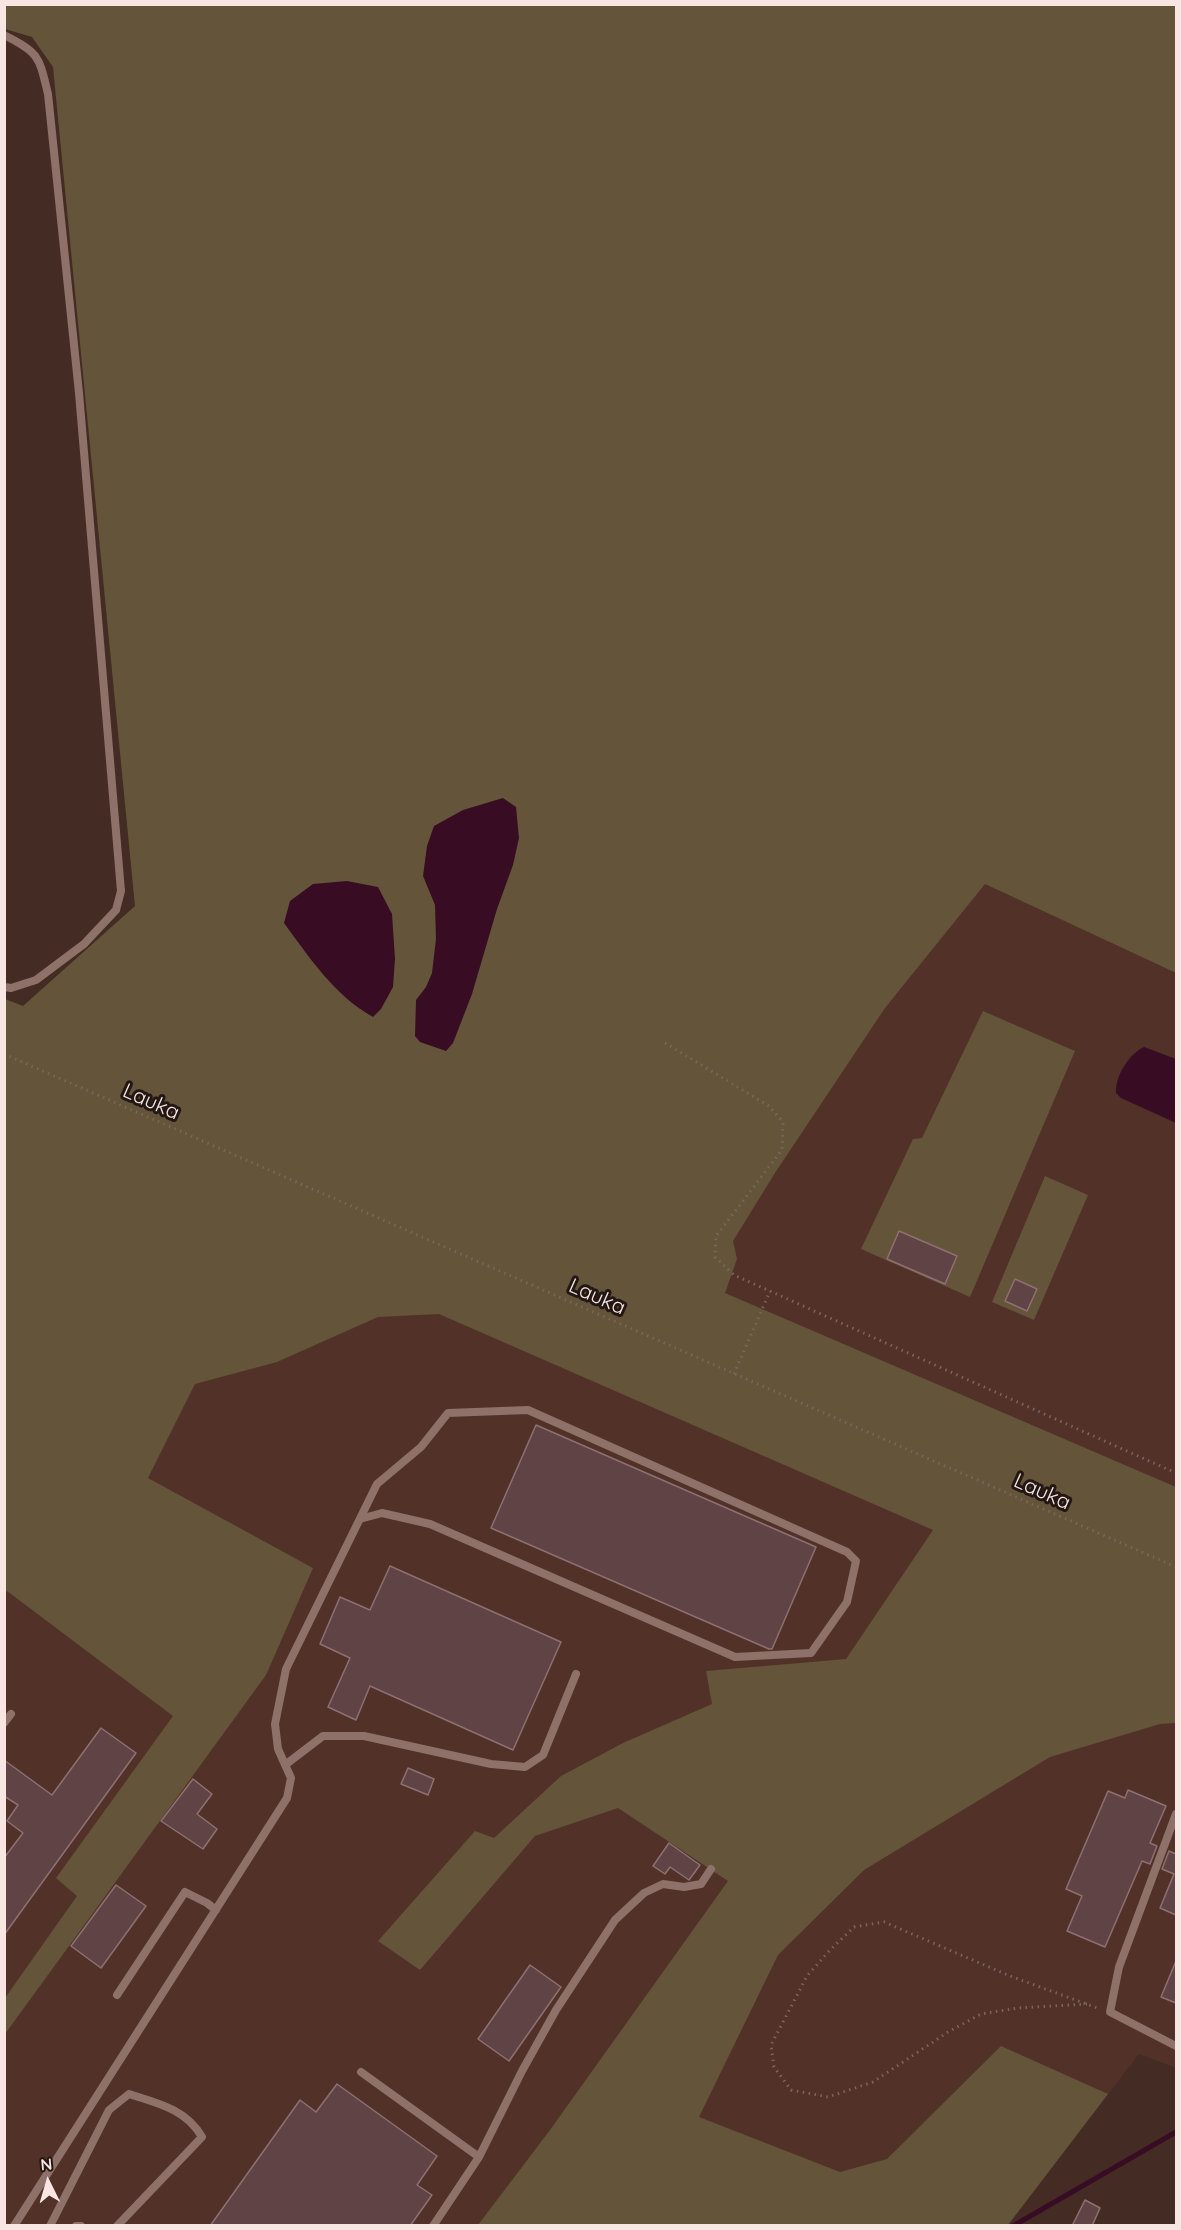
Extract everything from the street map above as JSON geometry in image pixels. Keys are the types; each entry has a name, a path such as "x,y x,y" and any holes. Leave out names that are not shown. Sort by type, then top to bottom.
{"lane":[{"path":"4,35 27,47 40,63 48,94 79,393 121,891 116,910 84,944 36,980 11,988 4,987"},
{"path":"14,2226 287,1798 291,1778 278,1749 275,1724 286,1669 360,1519 378,1484 421,1447 448,1413 528,1410 847,1552 856,1561 847,1602 811,1653 735,1657 430,1524 382,1513 360,1519"},
{"path":"285,1764 323,1736 364,1736 491,1764 525,1767 543,1755 576,1674"},
{"path":"4,1723 11,1714"},
{"path":"1176,1814 1119,1967 1110,2012 1176,2046"},
{"path":"433,2226 479,2157 522,2071 556,2010 615,1920 644,1893 663,1884 684,1887 701,1884 711,1869"},
{"path":"117,1995 184,1892 216,1910"},
{"path":"361,2072 479,2157"},
{"path":"50,2226 110,2110 129,2094 176,2110 195,2124 202,2136 117,2226"},
{"path":"76,2226 81,2226"}],"path":[{"path":"665,1043 769,1106 783,1122 782,1150 716,1236 715,1257 734,1275 1176,1473"},
{"name":"Lauka","path":"4,1054 1176,1567"},
{"path":"734,1374 770,1291"},
{"path":"1088,2004 1018,2008 981,2014 948,2032 873,2082 828,2097 791,2090 774,2067 771,2045 807,1976 854,1927 884,1922 1000,1972 1088,2004 1110,2012"}],"shaded area":[{"path":"5,5 1176,5 1176,973 985,884 885,1008 775,1173 733,1241 737,1259 725,1293 1176,1487 1176,1723 1160,1724 1050,1757 864,1870 778,1955 699,2117 840,2172 887,2159 1001,2046 1108,2094 1008,2225 478,2225 550,2130 728,1881 618,1808 535,1836 420,1970 378,1941 475,1831 494,1838 561,1776 623,1743 712,1704 706,1671 846,1659 933,1530 439,1314 378,1317 277,1362 195,1384 148,1478 313,1568 266,1675 5,2034 5,1998 77,1896 56,1878 173,1716 7,1591 5,1593 5,999 23,1006 135,906 53,67 32,37 5,29"},
{"path":"503,798 516,807 519,838 513,865 497,909 472,994 453,1043 446,1051 420,1042 415,1036 416,1000 426,987 432,973 436,939 435,905 423,876 427,846 434,826 463,810"},
{"path":"544,808 985,884 1176,973 1176,2068 1139,2054 1008,2225 5,2226 5,1562 312,1568 147,1478 210,1354"},
{"path":"347,881 378,887 392,914 395,959 393,987 381,1009 373,1017 335,987 284,923 290,901 313,884"},
{"path":"983,1011 1075,1051 970,1297 861,1249 913,1139 922,1138"},
{"path":"1144,1047 1176,1059 1176,1123 1121,1098 1116,1093 1116,1086 1124,1066 1138,1050"},
{"path":"1045,1176 1088,1195 1034,1320 992,1302"}],"building":[{"path":"899,1231 957,1256 945,1284 887,1259"},
{"path":"1015,1279 1037,1289 1027,1311 1005,1301"},
{"path":"536,1425 816,1547 772,1649 491,1528"},
{"path":"390,1566 561,1642 513,1750 370,1686 356,1720 328,1707 350,1658 320,1644 340,1597 370,1610"},
{"path":"101,1728 136,1753 4,1935 4,1858 23,1833 7,1821 18,1805 4,1796 4,1760 52,1795"},
{"path":"408,1768 434,1779 428,1795 401,1784"},
{"path":"193,1779 212,1794 197,1814 217,1829 203,1849 161,1821"},
{"path":"1128,1790 1166,1806 1150,1843 1157,1846 1150,1864 1142,1861 1105,1947 1067,1931 1082,1896 1066,1889 1108,1791 1125,1798"},
{"path":"669,1843 700,1865 689,1880 670,1867 665,1874 653,1866"},
{"path":"1169,1851 1176,1854 1176,1915 1160,1908 1174,1874 1162,1869"},
{"path":"116,1885 146,1906 101,1968 71,1946"},
{"path":"1176,1961 1176,2003 1161,1997"},
{"path":"530,1965 561,1987 509,2061 478,2039"},
{"path":"337,2084 437,2156 417,2185 432,2195 410,2226 210,2226 300,2100 316,2112"},
{"path":"1085,2200 1100,2208 1092,2226 1072,2226"}],"waterway":[{"path":"1013,2226 1176,2132"}]}
